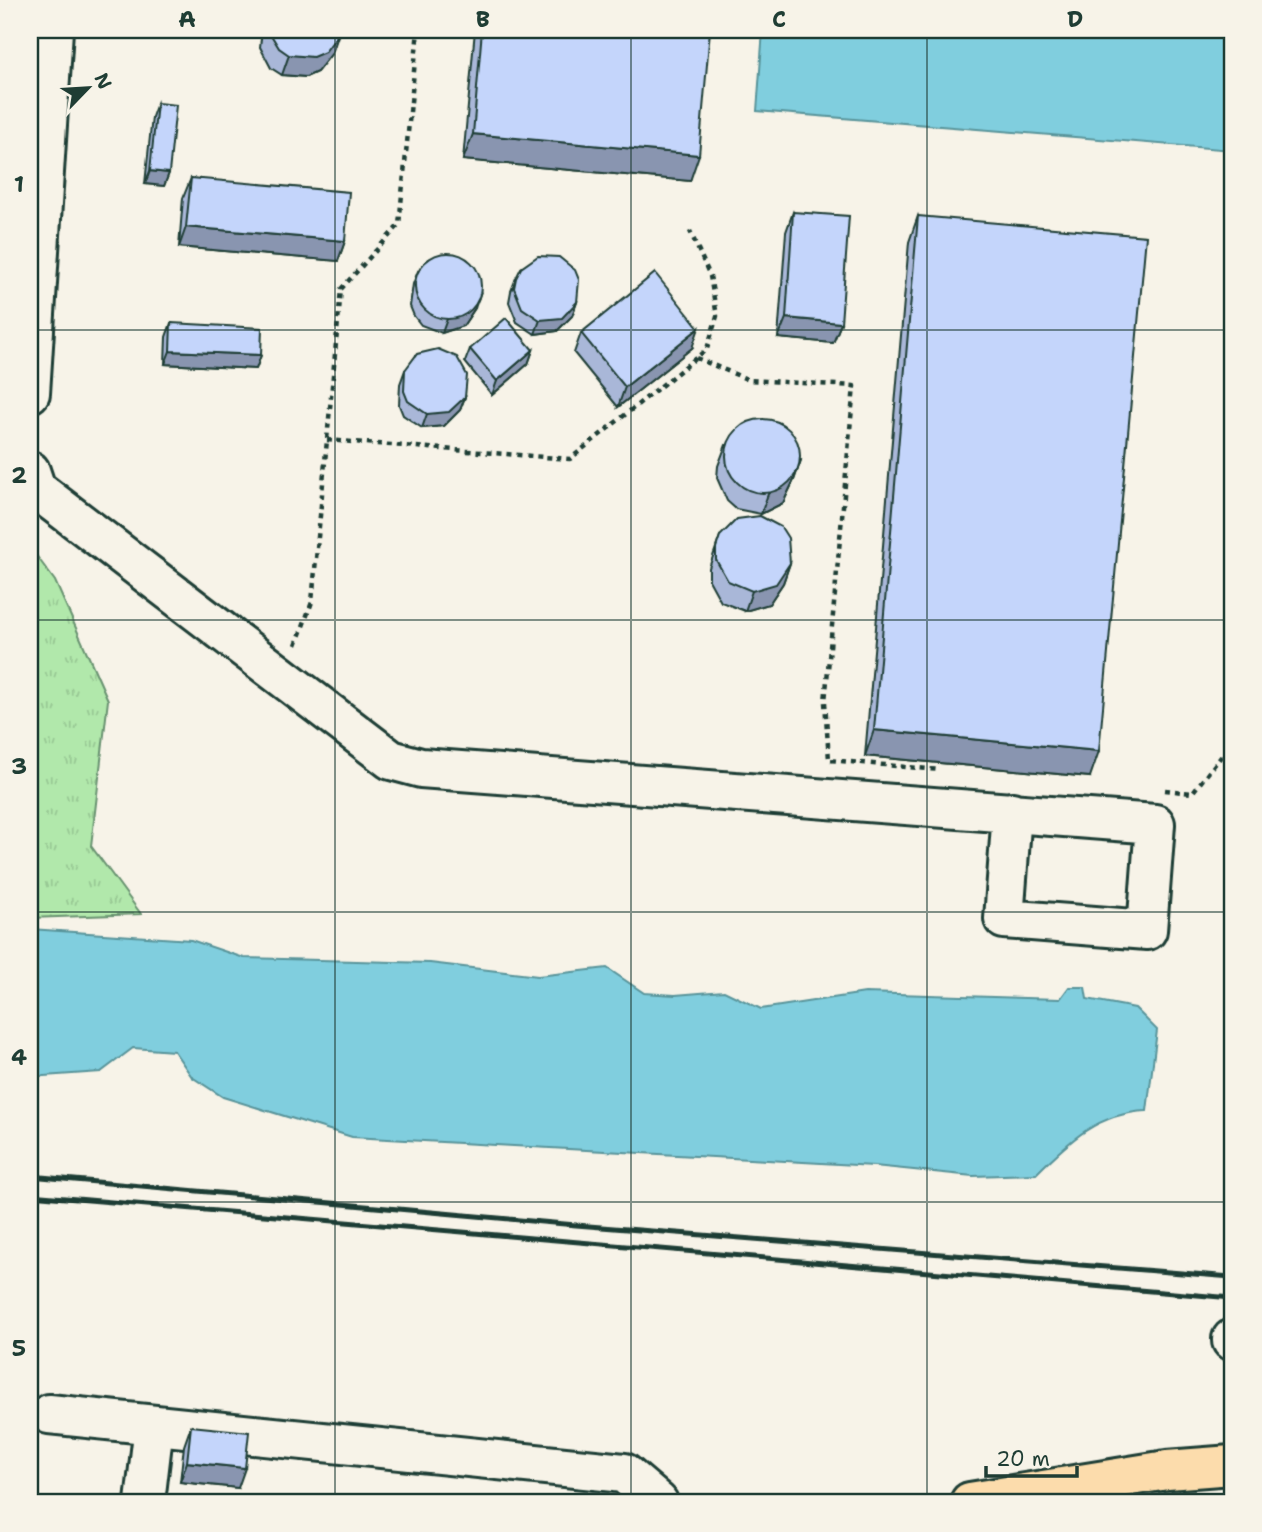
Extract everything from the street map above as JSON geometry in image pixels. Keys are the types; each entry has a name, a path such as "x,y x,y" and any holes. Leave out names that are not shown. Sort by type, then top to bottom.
{"highway":[{"path":"970,1502 1167,1470 1232,1465"}],"lane":[{"path":"30,393 53,30"},
{"path":"30,471 36,489 391,760 421,768 1012,813 1155,824 1147,930 1004,919 1012,813"},
{"path":"49,1414 624,1473 658,1502"},
{"path":"145,1502 154,1425"}],"path":[{"path":"279,674 292,654 312,602 341,289 399,225 418,30"},
{"path":"327,440 570,459 708,349 717,316 710,276 690,230"},
{"path":"696,358 749,380 854,386 825,702 829,760 950,771"},
{"path":"1152,789 1192,793 1232,743"}],"green space":[{"path":"30,547 55,581 108,700 91,846 141,914 30,918"}],"water":[{"path":"763,30 1232,30 1232,150 757,111"},
{"path":"30,929 191,940 244,958 430,963 538,976 607,968 644,993 675,995 724,991 761,1009 865,993 1060,999 1069,987 1085,987 1087,999 1135,1008 1157,1030 1147,1111 1114,1117 1099,1123 1073,1140 1036,1174 973,1176 874,1166 352,1137 223,1097 192,1077 174,1051 133,1048 101,1072 30,1077"}],"building":[{"path":"268,30 339,30 339,33 325,52 313,57 289,55 279,48"},
{"path":"482,30 710,30 699,155 473,134"},
{"path":"157,103 176,105 169,173 150,171"},
{"path":"191,178 349,192 345,241 186,227"},
{"path":"793,212 849,216 841,323 786,318"},
{"path":"918,216 1146,236 1099,751 874,730"},
{"path":"448,253 471,263 481,286 471,309 448,319 425,309 415,286 425,263"},
{"path":"538,256 559,257 575,270 579,280 577,302 562,318 540,320 522,308 514,288 521,268"},
{"path":"655,273 699,328 625,387 581,333"},
{"path":"506,318 533,350 497,381 470,349"},
{"path":"171,323 262,328 261,355 170,351"},
{"path":"438,349 457,357 467,375 465,397 449,412 427,414 408,401 404,391 405,370 417,354"},
{"path":"756,419 770,419 784,425 794,435 800,456 798,470 784,487 770,493 756,493 742,487 732,477 726,463 726,449 732,435 742,425"},
{"path":"760,516 781,527 788,538 790,563 776,584 752,591 728,581 716,560 716,548 720,536 737,519"},
{"path":"191,1426 249,1432 245,1468 187,1462"}],"railway":[{"path":"30,1176 576,1225 1232,1277"},
{"path":"30,1195 1232,1298"}]}
